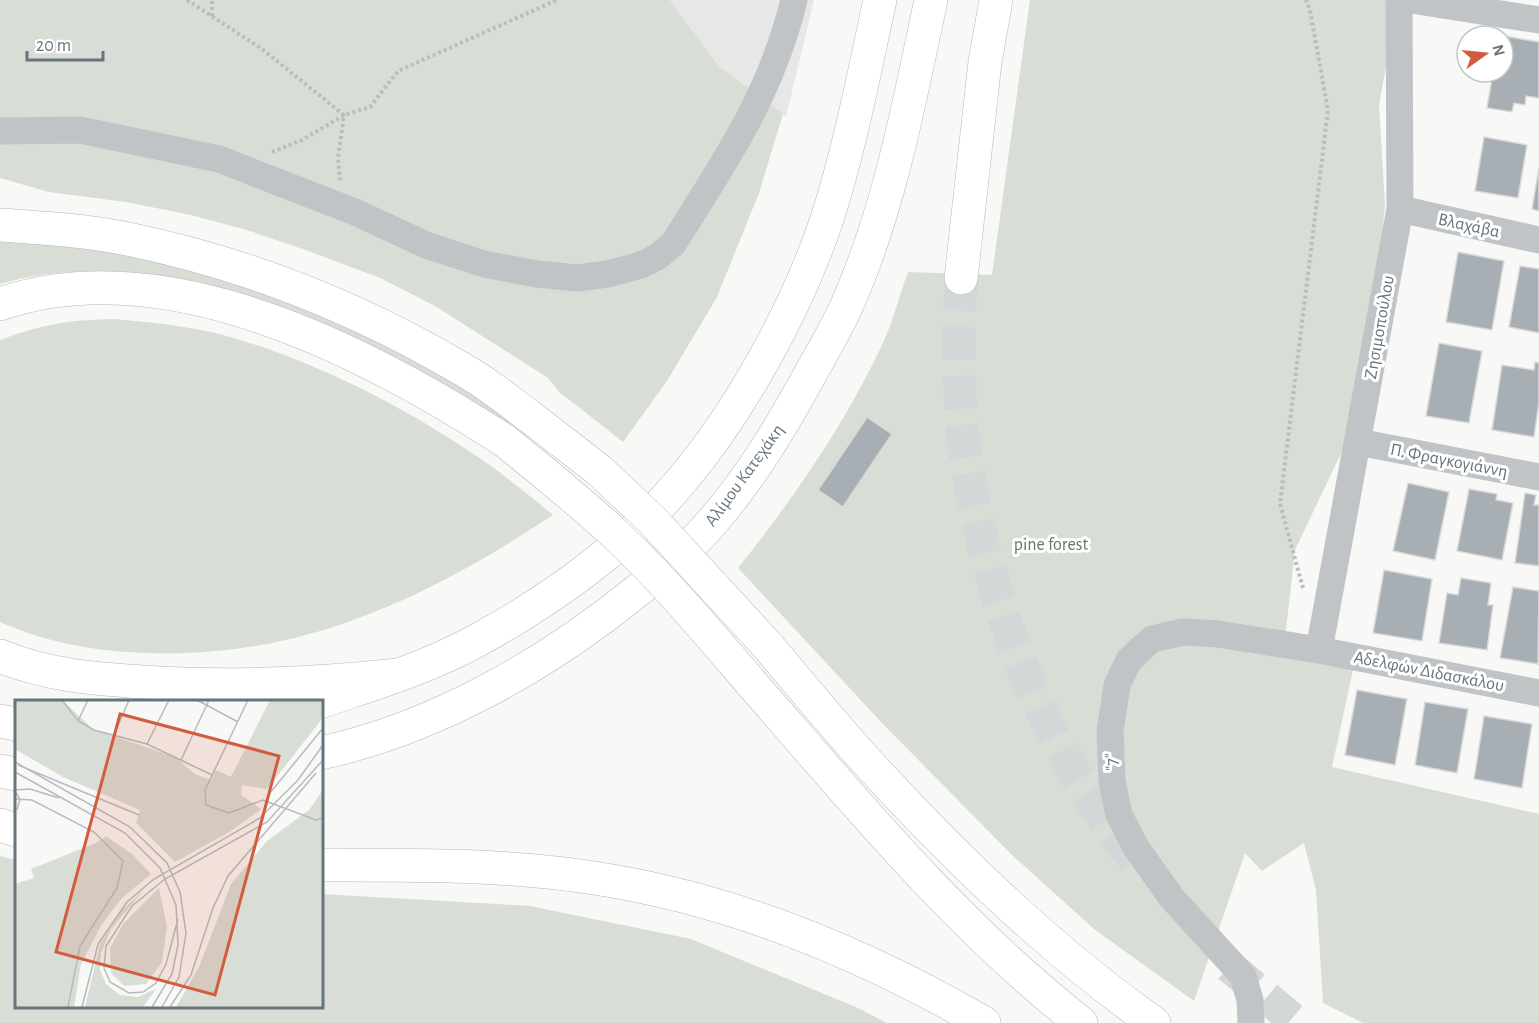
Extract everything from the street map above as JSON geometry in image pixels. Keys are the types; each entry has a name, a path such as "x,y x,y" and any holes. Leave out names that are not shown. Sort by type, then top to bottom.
{"main road":[{"path":"322,701 399,675 475,642 536,606 584,572 633,531 677,487 717,435 777,335 801,285 826,220 849,144 880,0"},
{"name":"Αλίμου Κατεχάκη","path":"322,753 388,734 444,711 508,679 560,648 613,610 670,565 713,521 755,466 790,411 847,306 872,240 897,156 931,0"},
{"path":"961,278 985,62 996,0"},
{"path":"0,225 46,228 121,238 200,257 303,291 365,317 464,370 530,416 600,471 652,521 767,645 870,765 954,854 1046,939 1154,1023"},
{"path":"0,304 27,294 71,288 116,288 161,293 228,306 289,327 358,357 454,408 505,441 563,487 618,537 680,600 849,796 943,897 988,943 1049,998 1081,1023"},
{"path":"0,656 16,663 61,674 168,684 286,685 399,675"},
{"path":"0,721 15,724"},
{"path":"0,771 15,774"},
{"path":"0,825 15,830"},
{"path":"322,865 520,870 594,878 666,891 736,910 806,935 866,960 984,1023"}],"street":[{"path":"0,131 80,130 219,159 339,206 426,245 484,264 577,278 608,274 641,265 673,244 736,143 761,97 786,32 794,0"},
{"name":"Ζησιμοπούλου","path":"1319,650 1400,209 1399,0"},
{"path":"1412,0 1539,20"},
{"name":"Βλαχάβα","path":"1400,209 1539,240"},
{"name":"Π. Φραγκογιάννη","path":"1358,442 1539,477"},
{"name":"\"7\"","path":"1251,1023 1250,1000 1243,976 1171,897 1137,849 1119,815 1112,781 1110,731 1117,685 1129,660 1152,639 1183,632 1218,634 1319,650"},
{"name":"Αδελφών Διδασκάλου","path":"1319,650 1539,693"}],"path":[{"path":"187,0 262,50 344,115"},
{"path":"212,0 212,16"},
{"path":"260,175 267,154 302,140 344,115 370,107 398,71 557,0"},
{"path":"1305,597 1280,504 1328,110 1310,10 1306,0"},
{"path":"339,206 341,187 338,158 344,115"}],"shaded area":[{"path":"670,0 814,0 786,117 720,67"}],"green space":[{"path":"0,0 670,0 720,67 783,114 759,193 717,297 667,381 623,442 558,391 548,378 435,306 380,278 247,230 191,215 126,202 49,192 0,178"},
{"name":"pine forest","path":"1030,0 1398,0 1379,105 1385,205 1366,401 1295,550 1283,656 1353,670 1332,767 1539,814 1539,1023 1363,1023 1323,1003 1316,890 1304,843 1262,871 1245,853 1194,1001 1094,929 1012,855 881,722 738,568 798,488 851,404 886,336 908,272 992,275"},
{"path":"0,242 45,244 119,253 180,264 359,326 524,422 517,429 441,384 315,322 261,300 225,289 148,275 109,272 71,272 34,276 0,284"},
{"path":"114,319 169,325 223,335 291,357 324,371 389,403 451,439 500,472 553,515 506,545 410,597 310,634 257,646 203,652 146,653 108,650 53,641 0,622 0,340 56,324"},
{"path":"0,856 15,860 15,1008 322,1008 322,894 530,906 691,939 858,1008 887,1023 0,1023"}],"building":[{"path":"1515,38 1539,42 1539,98 1526,96 1525,105 1514,103 1512,112 1487,108 1491,84 1515,84"},
{"path":"1484,137 1527,145 1518,198 1475,191"},
{"path":"1539,167 1539,211 1532,209"},
{"path":"1458,252 1504,261 1492,330 1446,322"},
{"path":"1520,266 1539,269 1539,333 1509,327"},
{"path":"1439,343 1482,351 1469,423 1426,416"},
{"path":"1535,362 1539,363 1539,402 1534,437 1492,430 1502,365 1534,370"},
{"path":"867,417 892,434 843,507 818,490"},
{"path":"1408,483 1449,492 1435,560 1393,551"},
{"path":"1469,489 1497,494 1496,500 1513,503 1502,560 1457,551"},
{"path":"1525,493 1536,495 1534,505 1539,505 1539,566 1515,563"},
{"path":"1384,570 1432,579 1422,641 1373,633"},
{"path":"1461,578 1491,583 1488,605 1493,605 1487,650 1439,643 1447,593 1458,595"},
{"path":"1513,587 1539,591 1538,664 1500,658"},
{"path":"1357,690 1407,699 1395,765 1345,755"},
{"path":"1425,702 1468,709 1457,773 1415,765"},
{"path":"1484,716 1532,724 1522,788 1474,779"}],"tunnel":[{"path":"961,278 959,343 962,430 987,561 1023,669 1046,720 1103,818 1137,863"},
{"path":"1229,966 1297,1023"}]}
